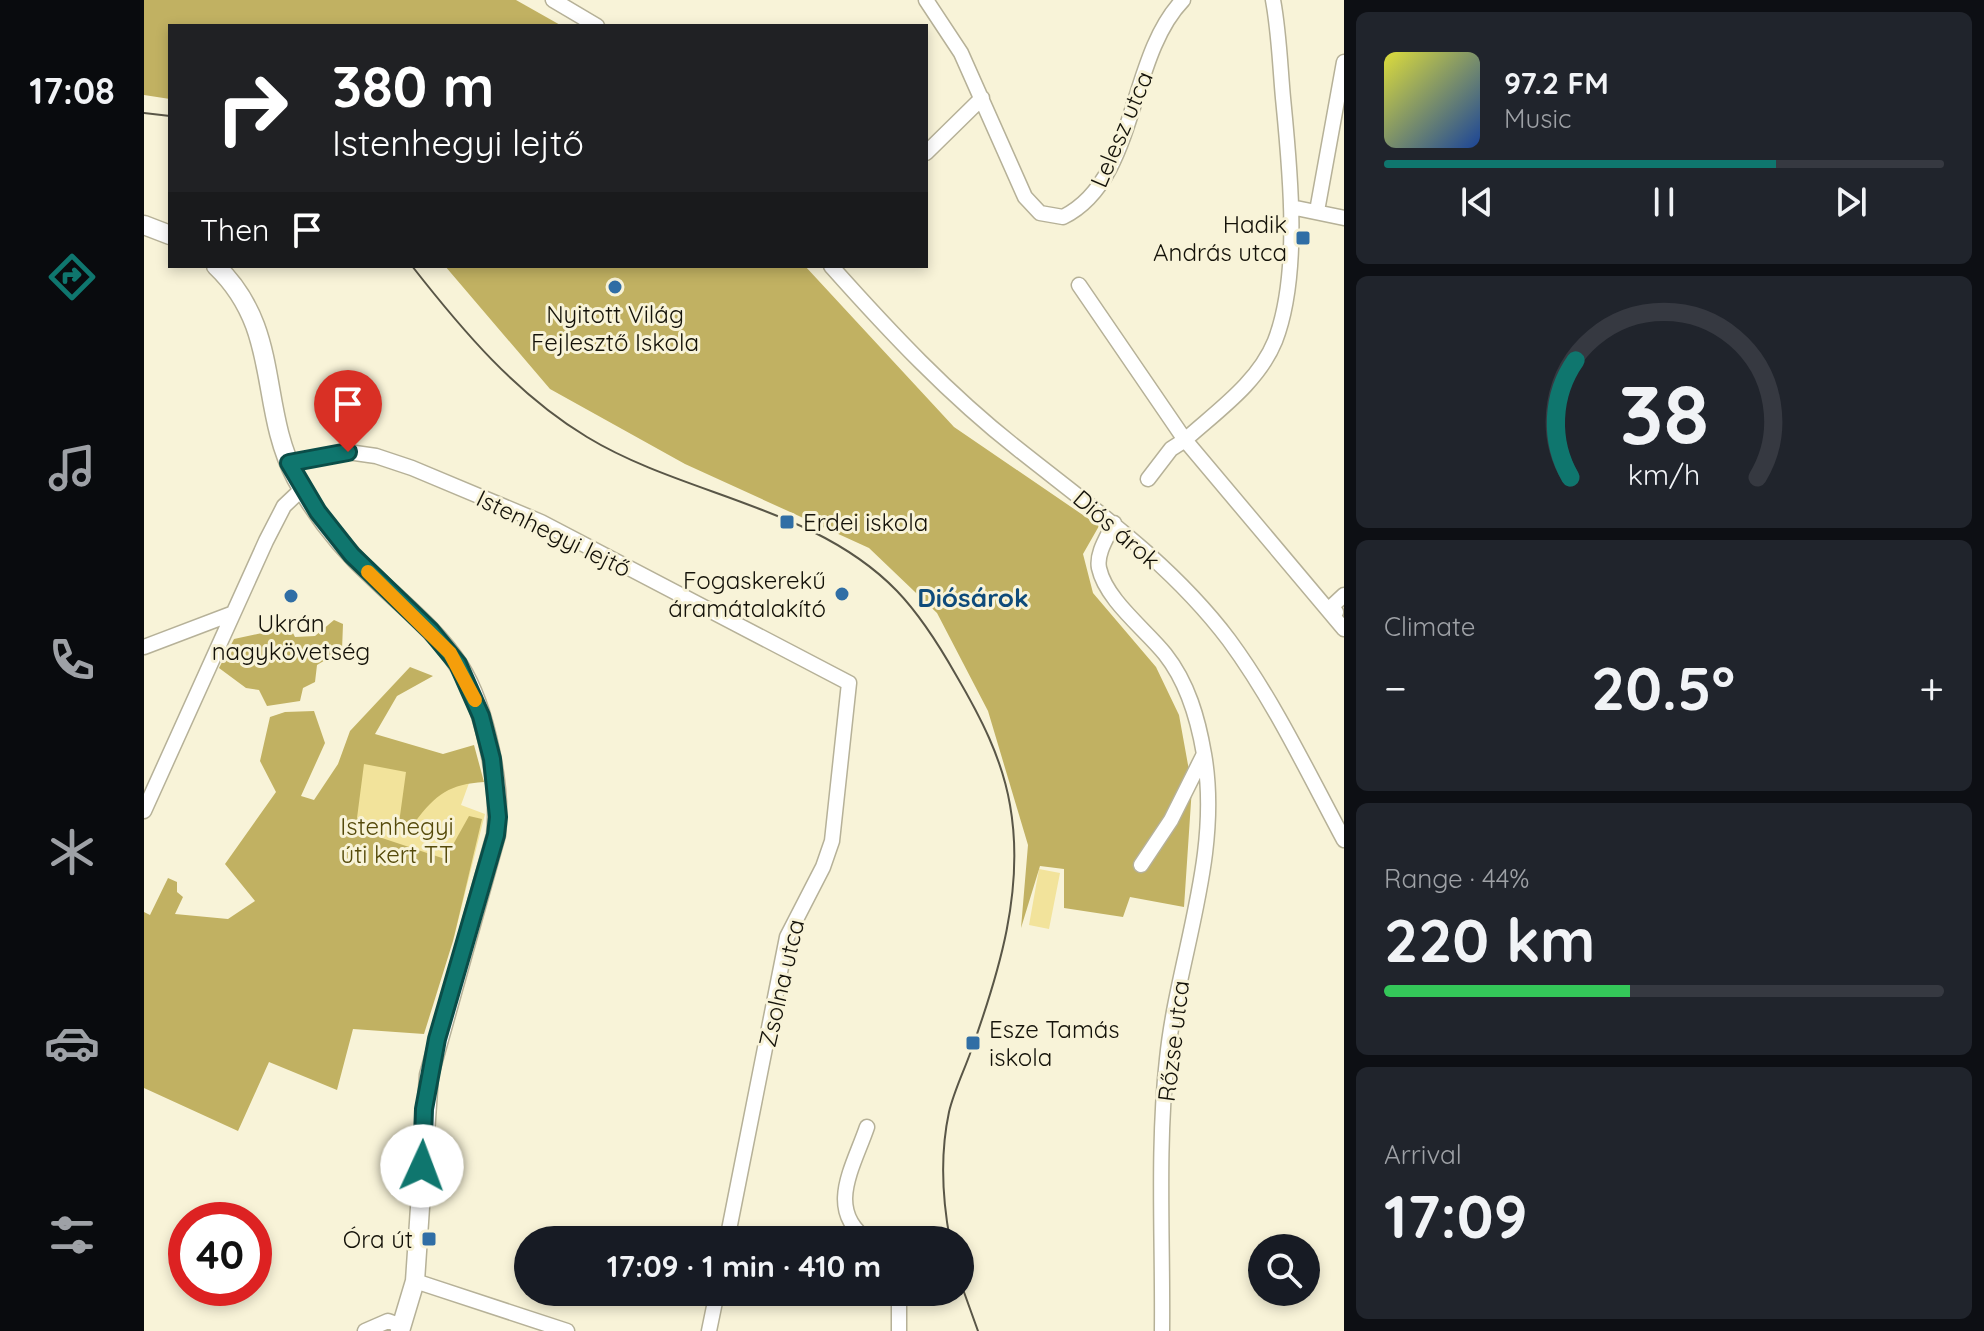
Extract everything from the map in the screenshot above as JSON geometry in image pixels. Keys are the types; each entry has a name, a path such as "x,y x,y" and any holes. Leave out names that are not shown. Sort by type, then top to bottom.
{"street":[{"path":"553,0 594,24"},
{"path":"926,0 961,53 982,98 928,151"},
{"name":"Lelesz utca","path":"982,98 1030,206 1051,217 1063,217 1096,193 1105,179 1157,40 1168,17 1183,0"},
{"path":"1148,479 1171,449 1185,440 1254,376 1274,341 1287,274 1291,207 1273,0"},
{"path":"1317,211 1344,62"},
{"path":"1291,207 1344,218"},
{"path":"144,225 168,234"},
{"path":"218,268 241,294 259,329 289,463 302,489 352,555 431,631 458,664 481,716 495,779 496,835 429,1075 415,1281 401,1328 388,1321 365,1331"},
{"name":"Diós árok","path":"833,268 885,327 944,384 1017,448 1114,523 1182,586 1228,639 1259,687 1344,840"},
{"path":"1079,285 1185,440 1344,629"},
{"name":"Istenhegyi lejtő","path":"289,463 348,452 376,456 412,468 541,522 849,683"},
{"path":"144,811 231,614 284,506 302,489"},
{"name":"Rőzse utca","path":"1114,523 1100,553 1100,570 1110,591 1165,654 1182,680 1193,708 1208,785 1205,850 1166,1060 1162,1331"},
{"path":"1329,609 1344,595"},
{"path":"1329,609 1344,616"},
{"path":"144,647 231,614"},
{"name":"Zsolna utca","path":"730,1226 787,937 823,867 832,841 849,683"},
{"path":"1141,865 1171,820 1204,754"},
{"path":"852,1226 848,1223 844,1203 867,1127"},
{"path":"415,1281 567,1331"},
{"path":"709,1331 714,1306"},
{"path":"899,1306 899,1331"}],"green space":[{"name":"Istenhegyi úti kert TT","path":"356,739 469,783 461,805 485,814 454,937 301,884"},
{"path":"1039,869 1060,873 1049,929 1029,925"}],"shaded area":[{"path":"144,0 516,0 558,24 168,24 168,99 144,95"},
{"path":"447,268 807,268 954,427 1099,526 1083,554 1093,593 1156,667 1179,715 1192,787 1184,907 1130,897 1123,917 1064,908 1064,869 1040,866 1021,928 1028,845 988,711 937,613 869,548 685,464 550,389"},
{"path":"334,620 343,624 342,650 317,665 315,682 303,688 300,701 267,706 259,690 246,688 219,668 234,639 290,627 295,637 315,636"},
{"path":"410,667 433,676 397,696 375,734 443,754 474,745 484,782 453,788 430,804 415,822 399,823 406,772 364,764 357,818 382,838 445,859 469,816 482,819 453,941 424,1034 353,1029 337,1090 269,1062 238,1131 144,1088 144,912 150,915 168,878 177,882 177,892 183,897 175,914 228,919 255,901 225,864 276,792 260,761 270,717 285,712 314,711 325,743 301,796 314,800 338,764 350,731"}],"tram line":[{"path":"144,113 168,116"},
{"path":"414,268 450,314 514,381 587,437 665,474 788,520 828,539 864,562 914,610 965,690 1002,771 1014,836 1014,868 1012,899 1000,961 946,1128 943,1176 948,1226"},
{"path":"969,1306 978,1331"}],"slow traffic":[{"path":"368,572 450,653 465,675 475,700"}],"place":[{"name":"Hadik András utca","path":"1303,238"},
{"name":"Nyitott Világ Fejlesztő Iskola","path":"615,287"},
{"name":"Erdei iskola","path":"787,522"},
{"name":"Fogaskerekű áramátalakító","path":"842,594"},
{"name":"Ukrán nagykövetség","path":"291,596"},
{"name":"Esze Tamás iskola","path":"973,1043"},
{"name":"Óra út","path":"429,1239"}],"district":[{"name":"Diósárok","path":"973,597"}],"route":[{"path":"348,452 313,456 289,463 302,489 352,555 431,631 458,664 470,685 481,716 495,779 496,835 437,1039 424,1109 422,1166"}]}
